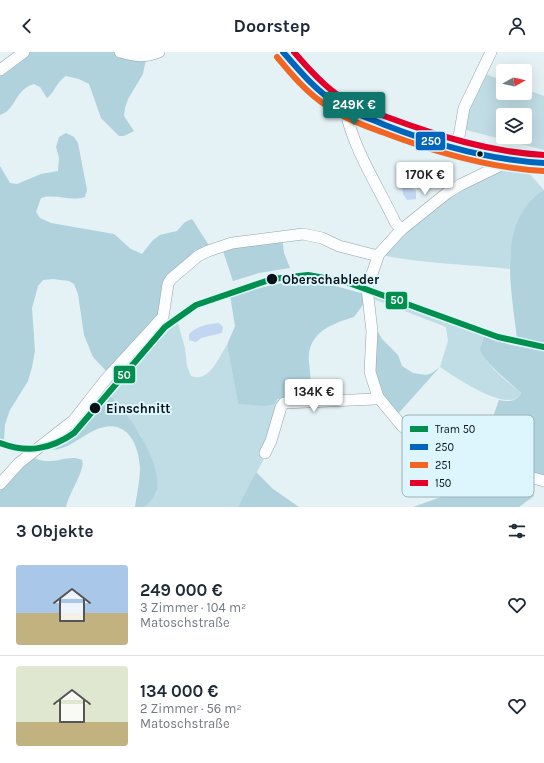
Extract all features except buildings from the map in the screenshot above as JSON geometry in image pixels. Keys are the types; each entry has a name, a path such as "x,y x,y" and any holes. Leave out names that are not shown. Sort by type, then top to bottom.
{"main road":[{"path":"283,52 316,87 330,99 345,108 397,129 457,148 503,158 544,163"}],"street":[{"path":"0,70 24,52"},
{"path":"120,52 138,57 159,52"},
{"path":"457,148 464,108 491,52"},
{"path":"345,108 357,146 395,222 401,230"},
{"path":"402,426 378,397 370,372 372,331 367,288 378,256 401,230 451,191 499,166 503,158"},
{"path":"0,484 19,463 74,420 106,379 162,317 168,284 171,278 198,256 232,243 303,234 322,238 340,246 378,256"},
{"path":"264,453 271,441 281,407 284,402 375,399 378,397"},
{"path":"534,478 544,481"}],"shaded area":[{"path":"28,52 114,52 128,57 146,59 143,74 128,99 125,108 124,116 134,131 124,136 119,136 101,118 89,84 79,79 66,76 60,81 47,98 40,87 34,84 27,87 10,108 0,115 0,73"},
{"path":"486,74 496,78 496,100 532,100 532,92 544,96 544,150 521,144 532,144 532,108 496,108 496,138 466,130 467,115 475,94"},
{"path":"66,133 74,137 78,143 87,190 85,197 74,199 52,196 41,198 36,212 40,218 51,223 114,234 131,249 142,254 153,240 160,235 177,231 185,222 192,219 210,247 185,262 161,311 108,373 93,357 84,335 78,294 74,284 69,281 53,279 43,280 38,286 32,308 35,351 32,367 28,381 10,410 5,424 4,441 0,439 0,166 10,183 17,184 41,174 58,171 59,158 56,147 59,137"},
{"path":"507,168 527,171 544,190 529,206 518,226 511,247 510,269 429,262 381,255 439,202 501,169"},
{"path":"404,184 416,191 416,199 407,200 403,194 402,186"},
{"path":"544,190 544,343 517,339 510,279 510,258 518,220 529,203"},
{"path":"282,238 284,253 290,268 259,273 233,281 222,248"},
{"path":"310,281 325,283 364,294 365,302 354,317 328,327 321,332 311,345 309,353 309,386 303,399 277,399 274,404 265,406 238,404 227,345 235,326 230,295 248,288 250,290 287,282"},
{"path":"371,294 484,335 482,344 483,353 487,361 500,375 521,393 515,399 506,400 494,397 469,385 440,367 448,341 446,327 371,298"},
{"path":"177,320 185,348 187,366 191,376 198,377 208,373 213,368 227,345 238,404 277,399 286,406 273,442 238,507 145,507 157,492 141,436 120,404 110,395"},
{"path":"219,323 223,327 222,333 201,338 196,342 189,340 189,334 199,327"},
{"path":"375,326 382,339 398,355 402,366 413,373 426,375 432,373 440,367 396,416 387,406 375,377"},
{"path":"484,335 511,345 544,351 544,478 534,475 534,415 494,415 499,400 512,401 521,393 493,368 480,350"},
{"path":"110,395 118,403 135,426 154,466 157,479 157,490 154,497 145,507 135,507 140,472 139,457 132,439 121,428 113,426 104,427 93,431 63,448 52,450 61,446 77,433 91,419"},
{"path":"32,457 46,461 70,458 82,460 82,469 66,507 0,507 0,490"},
{"path":"256,472 273,489 299,507 238,507"},
{"path":"441,497 533,497 519,507 413,507"}],"tram line":[{"name":"50","path":"0,443 29,449 47,446 65,439 74,433 165,327 196,305 272,279 308,275 346,282 498,337 544,347"}],"transit line":[{"name":"250","path":"283,52 317,89 336,103 357,114 443,145 503,159 544,163"},
{"name":"150","path":"294,52 308,68 335,93 367,109 425,131 464,142 484,147 544,155"},
{"name":"251","path":"277,57 306,90 333,110 353,121 421,146 462,158 482,163 544,171"}],"place":[{"name":"Oberschableder","path":"272,279"},
{"name":"Einschnitt","path":"95,408"}]}
